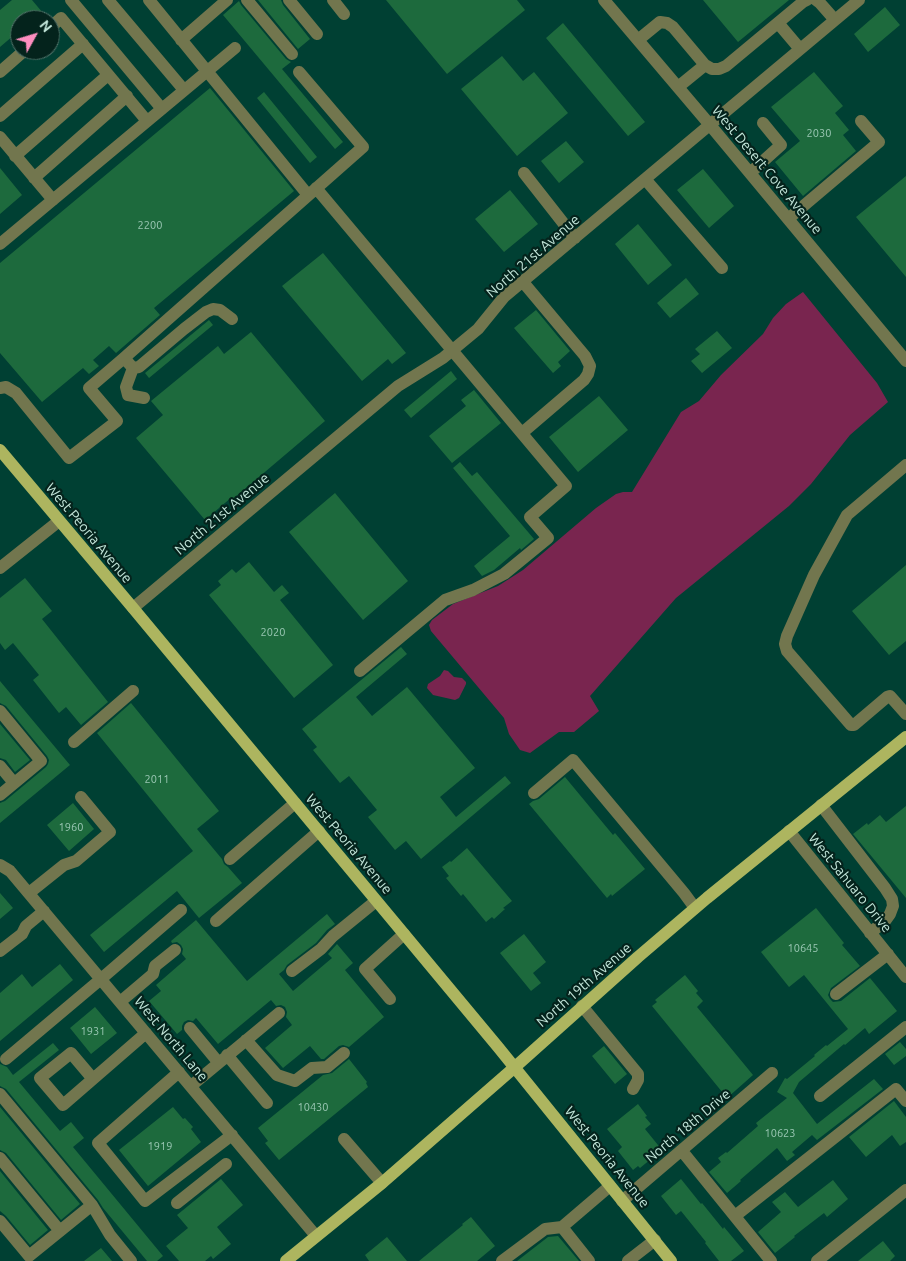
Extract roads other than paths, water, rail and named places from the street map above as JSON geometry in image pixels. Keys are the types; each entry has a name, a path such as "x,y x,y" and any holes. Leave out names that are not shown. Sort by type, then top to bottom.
{"main road":[{"name":"West Peoria Avenue","path":"0,450 319,831 671,1261"},
{"name":"North 19th Avenue","path":"286,1261 382,1183 695,908 906,737"}],"street":[{"path":"71,0 162,109"},
{"path":"108,0 184,90"},
{"path":"149,0 207,71 453,350 566,486 530,516 548,538 504,574 473,590 445,600 360,671"},
{"path":"181,40 227,0"},
{"path":"247,0 292,54"},
{"path":"289,0 317,34"},
{"path":"333,0 344,14"},
{"name":"West Desert Cove Avenue","path":"604,0 906,361"},
{"path":"638,40 660,22 667,23 673,27 705,65 712,69 719,69 726,66 807,0"},
{"path":"816,0 835,20"},
{"name":"North 21st Avenue","path":"133,608 398,386 444,358 478,329 504,297 859,0"},
{"path":"60,19 147,121"},
{"path":"778,23 800,50"},
{"path":"0,116 83,44"},
{"path":"0,244 235,48"},
{"path":"0,72 14,60"},
{"path":"678,87 705,65"},
{"path":"0,388 6,387 16,393 69,458 117,421 89,388 129,363 312,191 362,147 299,72"},
{"path":"16,156 108,75"},
{"path":"34,178 127,96"},
{"path":"788,219 879,142 861,121"},
{"path":"750,173 781,145 763,123"},
{"path":"0,137 52,200"},
{"path":"524,174 575,238"},
{"path":"646,179 722,268"},
{"path":"522,432 584,380 590,366 585,356 523,282"},
{"path":"129,363 139,367 184,329 206,312 213,309 220,310 232,319"},
{"path":"129,363 126,387 128,395 144,398"},
{"path":"906,465 847,515 814,575 785,644 787,651 851,725 854,725 890,696 906,714"},
{"path":"0,568 59,521"},
{"path":"74,742 133,691"},
{"path":"0,711 41,761 0,795"},
{"path":"534,793 573,760 695,908"},
{"path":"0,766 14,783"},
{"path":"29,893 64,864 76,861 110,832 81,797"},
{"path":"230,859 295,803"},
{"path":"821,805 892,899 893,906 890,914 885,921 870,933"},
{"path":"216,921 319,831"},
{"name":"West Sahuaro Drive","path":"789,831 906,977"},
{"name":"West North Lane","path":"0,865 10,871 29,893 316,1236"},
{"path":"292,971 321,949 333,936 376,900"},
{"path":"6,1058 181,910"},
{"path":"0,951 22,934 26,926 44,911"},
{"path":"390,999 365,969 404,934"},
{"path":"120,1002 153,974 155,966 175,950"},
{"path":"836,994 888,954"},
{"path":"582,1006 638,1074 638,1080 633,1089"},
{"path":"190,1086 279,1013"},
{"path":"820,1096 906,1027"},
{"path":"190,1028 267,1103"},
{"path":"94,1079 146,1033"},
{"path":"246,1040 277,1075 295,1081 312,1068 327,1066 344,1053"},
{"path":"179,1072 98,1143 145,1201 232,1135"},
{"name":"North 18th Drive","path":"622,1200 772,1074"},
{"path":"735,1216 896,1089 906,1101"},
{"path":"0,1094 92,1205 110,1236 131,1261"},
{"path":"344,1139 382,1183"},
{"path":"682,1151 770,1261"},
{"path":"0,1158 60,1231"},
{"path":"177,1203 226,1164"},
{"path":"502,1261 545,1229 562,1227 610,1186"},
{"path":"817,1261 906,1190"},
{"path":"0,1221 29,1256 92,1205"},
{"path":"562,1227 589,1261"},
{"path":"628,1261 655,1240"}]}
